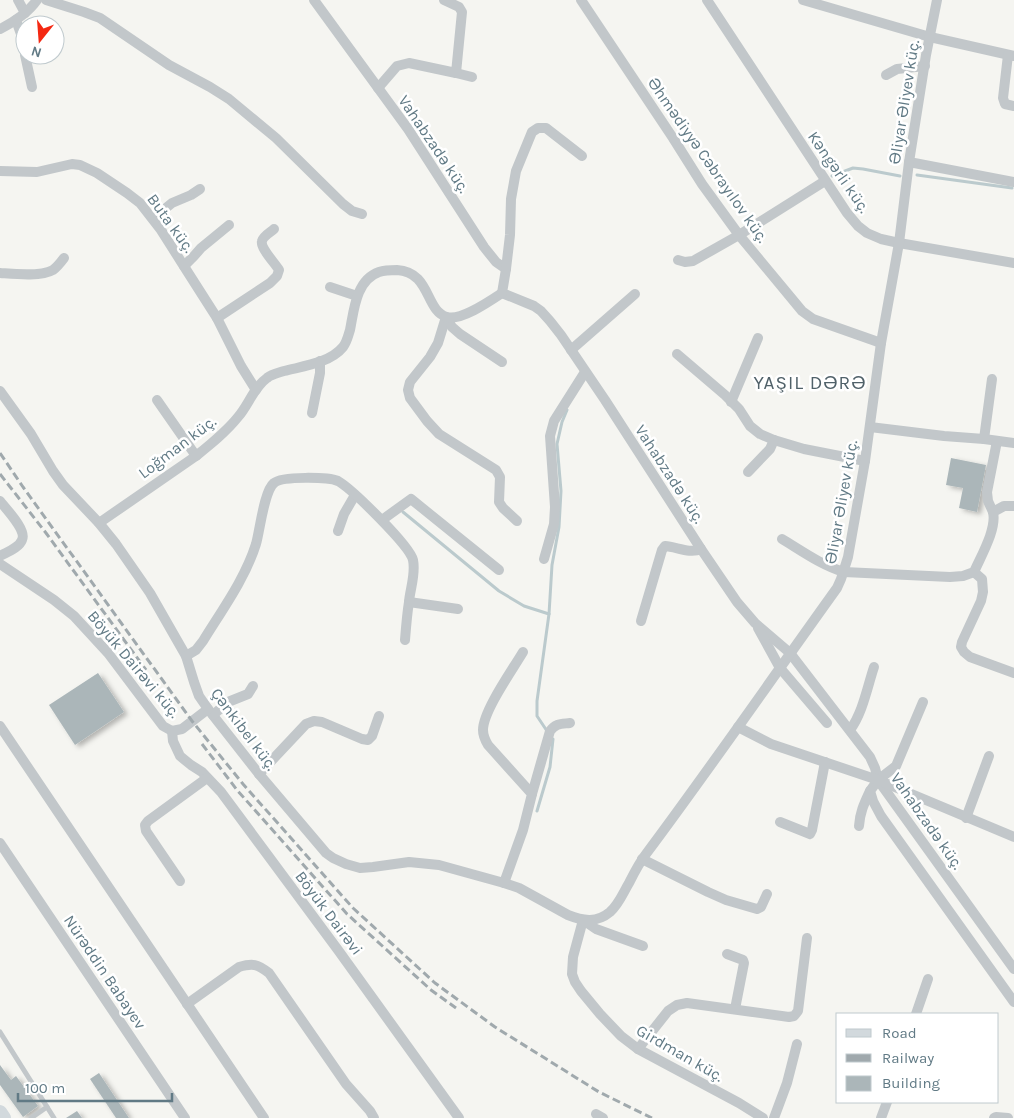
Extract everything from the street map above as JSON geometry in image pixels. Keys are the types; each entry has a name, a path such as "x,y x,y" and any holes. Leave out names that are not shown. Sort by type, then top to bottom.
{"street":[{"path":"18,0 25,13"},
{"path":"22,15 37,0"},
{"path":"46,0 100,18 169,65 229,99 276,138 343,204 352,211 362,214"},
{"name":"Vahabzadə küç.","path":"314,0 408,129 484,247 496,262 506,269"},
{"path":"444,0 459,7 462,12 456,73"},
{"name":"Əhmədiyyə Cəbrayılov küç.","path":"581,0 674,138 702,184 740,235 802,311 813,319 881,343"},
{"name":"Kəngərli küç.","path":"707,0 847,213 858,226 868,233 899,243 1014,263"},
{"path":"803,0 930,36 1011,56 1002,98 1005,104 1014,106"},
{"name":"Əliyar Əliyev küç.","path":"583,920 594,920 602,917 611,911 619,901 642,859 837,588 844,572 865,461 881,343 899,243 909,162 937,0"},
{"path":"0,29 15,21"},
{"path":"378,88 397,66 409,63 472,77"},
{"path":"27,65 32,87"},
{"path":"886,75 897,69 925,66"},
{"path":"517,521 499,502 500,476 496,470 439,434 410,398 408,390 410,382 434,350 446,317 464,314 502,293 510,235 511,199 516,171 532,132 538,128 546,128 582,156"},
{"path":"909,162 1014,182"},
{"name":"Buta küç.","path":"0,171 37,172 72,164 80,165 97,173 140,203 154,220 184,266 216,318 256,390"},
{"path":"678,260 685,262 694,261 740,235 825,180"},
{"path":"154,220 172,203 200,189"},
{"path":"184,266 201,248 229,225"},
{"path":"216,318 270,283 277,276 279,270 261,243 263,238 274,229"},
{"path":"0,273 40,274 55,269 64,258"},
{"name":"Loğman küç.","path":"99,523 210,445 238,417 265,378 320,361 333,356 342,349 347,342 357,296 364,282 371,275 389,270 401,270 412,273 419,280 438,311 446,317 460,334 502,362"},
{"path":"330,287 357,296"},
{"name":"Vahabzadə küç.","path":"502,293 542,311 561,335 737,602 755,623 790,653 850,730 870,757 876,768 878,780 1014,970"},
{"path":"571,350 635,294"},
{"path":"731,402 758,338"},
{"path":"677,354 739,409 750,426 760,434 804,449 865,461"},
{"path":"312,413 320,373 320,361"},
{"path":"544,559 554,524 555,507 550,436 554,421 586,372"},
{"path":"984,439 992,379"},
{"name":"Çənkibel küç.","path":"0,391 31,434 58,478 116,544 150,594 186,656 196,689 210,712 259,774 326,853 333,858 360,868 409,862 439,865 504,883 530,894 568,915 583,920 596,929 643,946"},
{"path":"157,400 196,456"},
{"path":"870,427 1014,443"},
{"path":"748,472 770,449 774,440"},
{"path":"782,539 833,569 844,572 950,577 963,576 974,572 994,518 987,492 998,441"},
{"path":"186,656 196,650 203,641 242,576 257,542 271,486 275,481 282,478 325,478 337,481 382,520 411,554 414,562 414,573 405,640"},
{"path":"338,531 344,514 355,495"},
{"path":"382,520 411,499 499,570"},
{"path":"0,500 21,527 23,534 22,540 16,547 0,556"},
{"path":"993,512 1004,506 1014,506"},
{"path":"641,621 662,550 665,546 689,551 701,549"},
{"name":"Böyük Dairəvi küç.","path":"0,564 54,600 74,616 108,653 163,726 172,731"},
{"path":"974,572 982,579 983,592 981,601 961,646 970,657 1014,673"},
{"path":"409,602 458,609"},
{"path":"755,623 780,668 827,723"},
{"path":"523,652 492,703 482,728 483,736 488,745 532,794"},
{"path":"850,730 860,710 874,667"},
{"path":"172,731 182,729 228,702 248,694 253,686"},
{"path":"859,826 862,806 878,780 896,766 923,702"},
{"path":"259,774 306,724 314,721 322,722 368,740 372,736 379,716"},
{"path":"504,883 524,830 550,731 558,724 570,723"},
{"path":"0,726 264,1118"},
{"path":"738,727 772,744 878,780 1014,838"},
{"name":"Böyük Dairəvi","path":"172,731 173,741 180,756 208,778 221,792 338,950 458,1118"},
{"path":"966,818 989,756"},
{"path":"780,822 810,834 825,762"},
{"path":"180,881 146,831 145,825 208,778"},
{"path":"870,791 881,816 1014,1002"},
{"name":"Nürəddin Babayev","path":"0,843 185,1118"},
{"path":"642,859 726,900 757,909 761,907 767,894"},
{"name":"Girdman küç.","path":"583,920 572,966 572,974 575,982 600,1014 621,1036 638,1049 763,1118"},
{"path":"638,1049 668,1011 677,1005 687,1002 789,1017 794,1016 798,1011 806,938"},
{"path":"727,954 743,960 744,963 735,1009"},
{"path":"187,1004 239,967 248,964 258,965 269,973 346,1084 374,1118"},
{"path":"916,1013 928,979"},
{"path":"774,1118 787,1083 797,1044"},
{"path":"881,1118 887,1103"},
{"path":"0,1112 4,1118"},
{"path":"994,1118 1008,1118"}],"lane":[{"path":"0,1032 54,1118"},
{"path":"31,1118 47,1107"}],"building":[{"path":"951,458 986,465 977,512 959,508 963,488 946,485"},
{"path":"98,673 124,712 75,745 49,705"},
{"path":"0,1065 11,1080 16,1076 38,1106 23,1117 0,1085"},
{"path":"99,1073 129,1118 116,1118 90,1079"},
{"path":"77,1111 82,1118 66,1118"}],"waterway":[{"path":"832,176 853,168 900,176"},
{"path":"917,175 1012,188"},
{"path":"547,731 537,716 537,701 549,614 552,565 559,527 561,491 557,444 567,410"},
{"path":"403,512 499,591 524,606 549,614"},
{"path":"537,811 550,767 553,739"}],"railway":[{"path":"0,453 192,721 243,784 353,908 435,983 495,1027 599,1092 652,1118"},
{"path":"0,474 46,533 146,670"},
{"path":"202,744 237,790 347,914 431,990 456,1008"}],"district":[{"name":"YAŞIL DƏRƏ","path":"810,383"}]}
